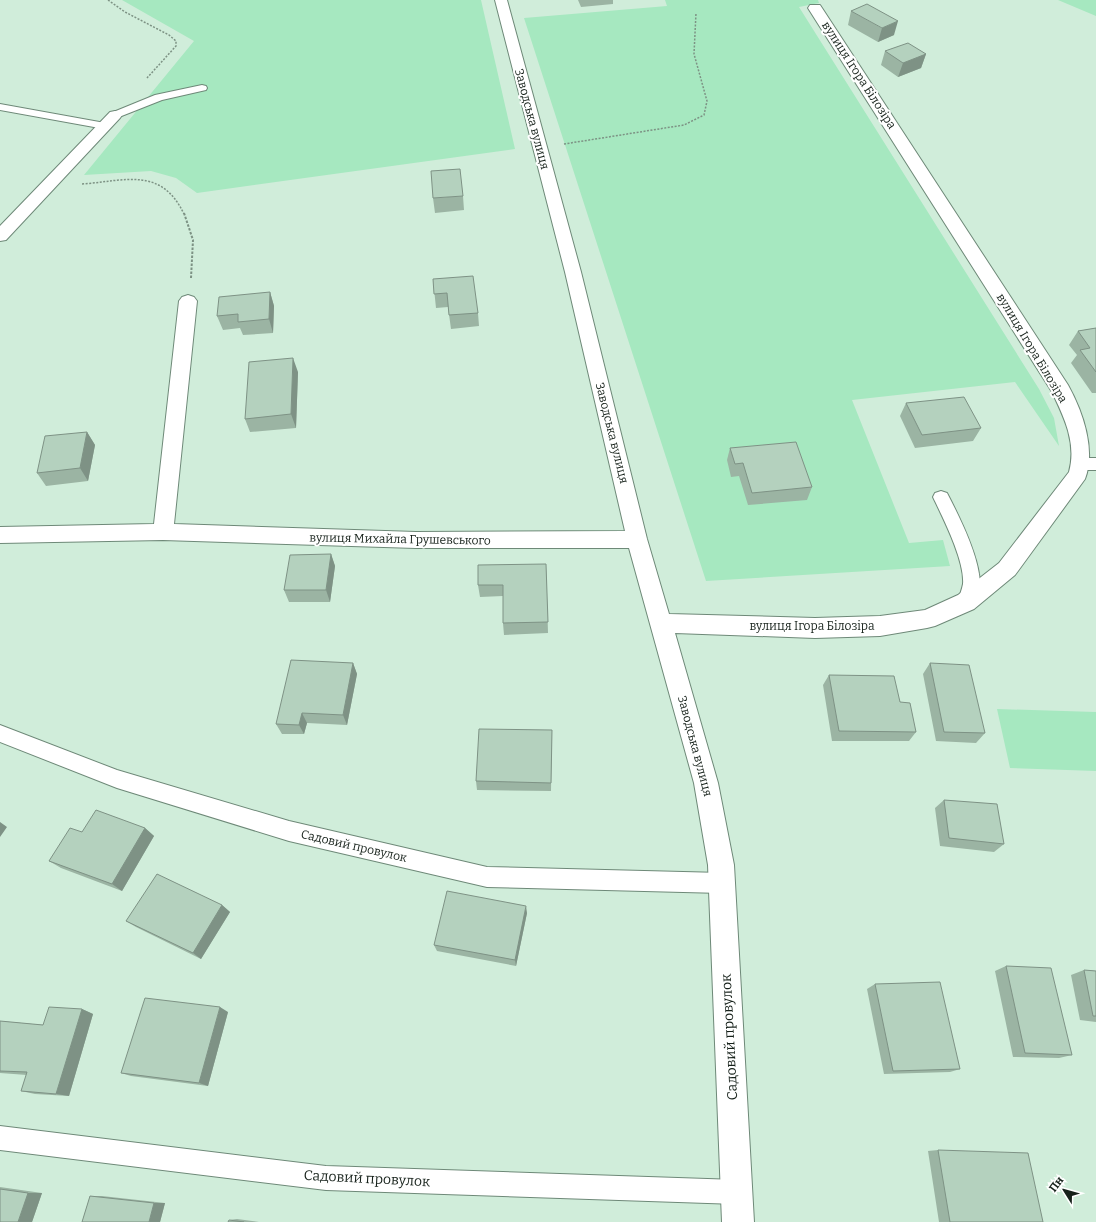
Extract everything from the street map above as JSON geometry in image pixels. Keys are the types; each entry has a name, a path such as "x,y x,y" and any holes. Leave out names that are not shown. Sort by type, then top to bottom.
{"street":[{"name":"Заводська вулиця","path":"501,0 573,272 637,538 706,783 721,874"},
{"name":"вулиця Ігора Білозіра","path":"661,623 815,628 880,626 927,619 966,602 1007,569 1078,474 1089,464 1082,452 1075,423 1061,390 815,8"},
{"path":"0,236 110,120"},
{"path":"163,532 188,301"},
{"name":"вулиця Михайла Грушевського","path":"0,534 163,532 416,540 574,540 637,538"},
{"name":"Садовий провулок","path":"721,874 738,1222"}],"lane":[{"path":"0,107 110,120 159,97 202,88"},
{"path":"941,497 960,538 971,574 966,602"},
{"name":"Садовий провулок","path":"0,733 117,779 289,832 487,877 721,874"},
{"name":"Садовий провулок","path":"0,1138 326,1178 737,1192"}],"path":[{"path":"108,0 125,12 170,36 176,41 176,46 145,80"},
{"path":"539,148 684,125 704,115 707,101 694,54 696,13"},
{"path":"48,186 86,184 118,180 157,183 165,188 177,200 192,236 193,261 188,301"}],"green space":[{"path":"122,0 481,0 515,149 197,193 176,178 151,171 84,175 194,41"},
{"path":"665,0 818,0 819,3 799,7 1039,389 1054,418 1059,446 1015,382 852,400 909,543 943,540 950,566 706,581 524,18 667,6"},
{"path":"1058,0 1096,0 1096,16"},
{"path":"997,709 1096,712 1096,771 1010,768"}],"building":[{"path":"867,4 898,21 882,28 851,11"},
{"path":"908,43 926,54 903,63 885,51"},
{"path":"460,169 463,196 433,198 431,171"},
{"path":"473,276 478,313 449,315 447,293 434,294 433,279"},
{"path":"270,292 269,319 238,322 238,314 217,316 219,297"},
{"path":"1096,328 1096,372 1080,350 1090,348 1078,331"},
{"path":"293,358 291,414 245,419 249,362"},
{"path":"964,397 981,428 922,435 906,403"},
{"path":"87,432 80,468 37,473 45,436"},
{"path":"796,442 812,487 752,493 743,463 735,464 730,448"},
{"path":"331,554 326,590 284,590 290,555"},
{"path":"546,564 548,622 503,623 503,585 478,585 478,565"},
{"path":"291,660 353,663 343,715 302,713 299,725 276,724"},
{"path":"930,663 969,665 985,733 944,732"},
{"path":"829,675 894,676 900,702 910,703 916,732 839,731"},
{"path":"479,729 552,730 551,783 476,781"},
{"path":"944,800 997,804 1004,844 949,838"},
{"path":"96,810 145,828 112,884 49,861 70,828 82,832"},
{"path":"157,874 222,905 193,953 126,921"},
{"path":"447,891 526,906 515,960 434,945"},
{"path":"1006,966 1051,968 1072,1055 1025,1053"},
{"path":"1084,970 1096,971 1096,1016 1093,1016"},
{"path":"940,982 960,1069 893,1071 875,984"},
{"path":"145,998 220,1007 199,1083 121,1073"},
{"path":"49,1007 82,1009 56,1094 21,1091 27,1072 0,1071 0,1021 43,1025"},
{"path":"938,1150 1028,1153 1043,1222 950,1222"},
{"path":"0,1189 28,1193 18,1222 0,1222"},
{"path":"90,1196 154,1203 149,1222 82,1222"},
{"path":"229,1220 244,1222 228,1222"}]}
